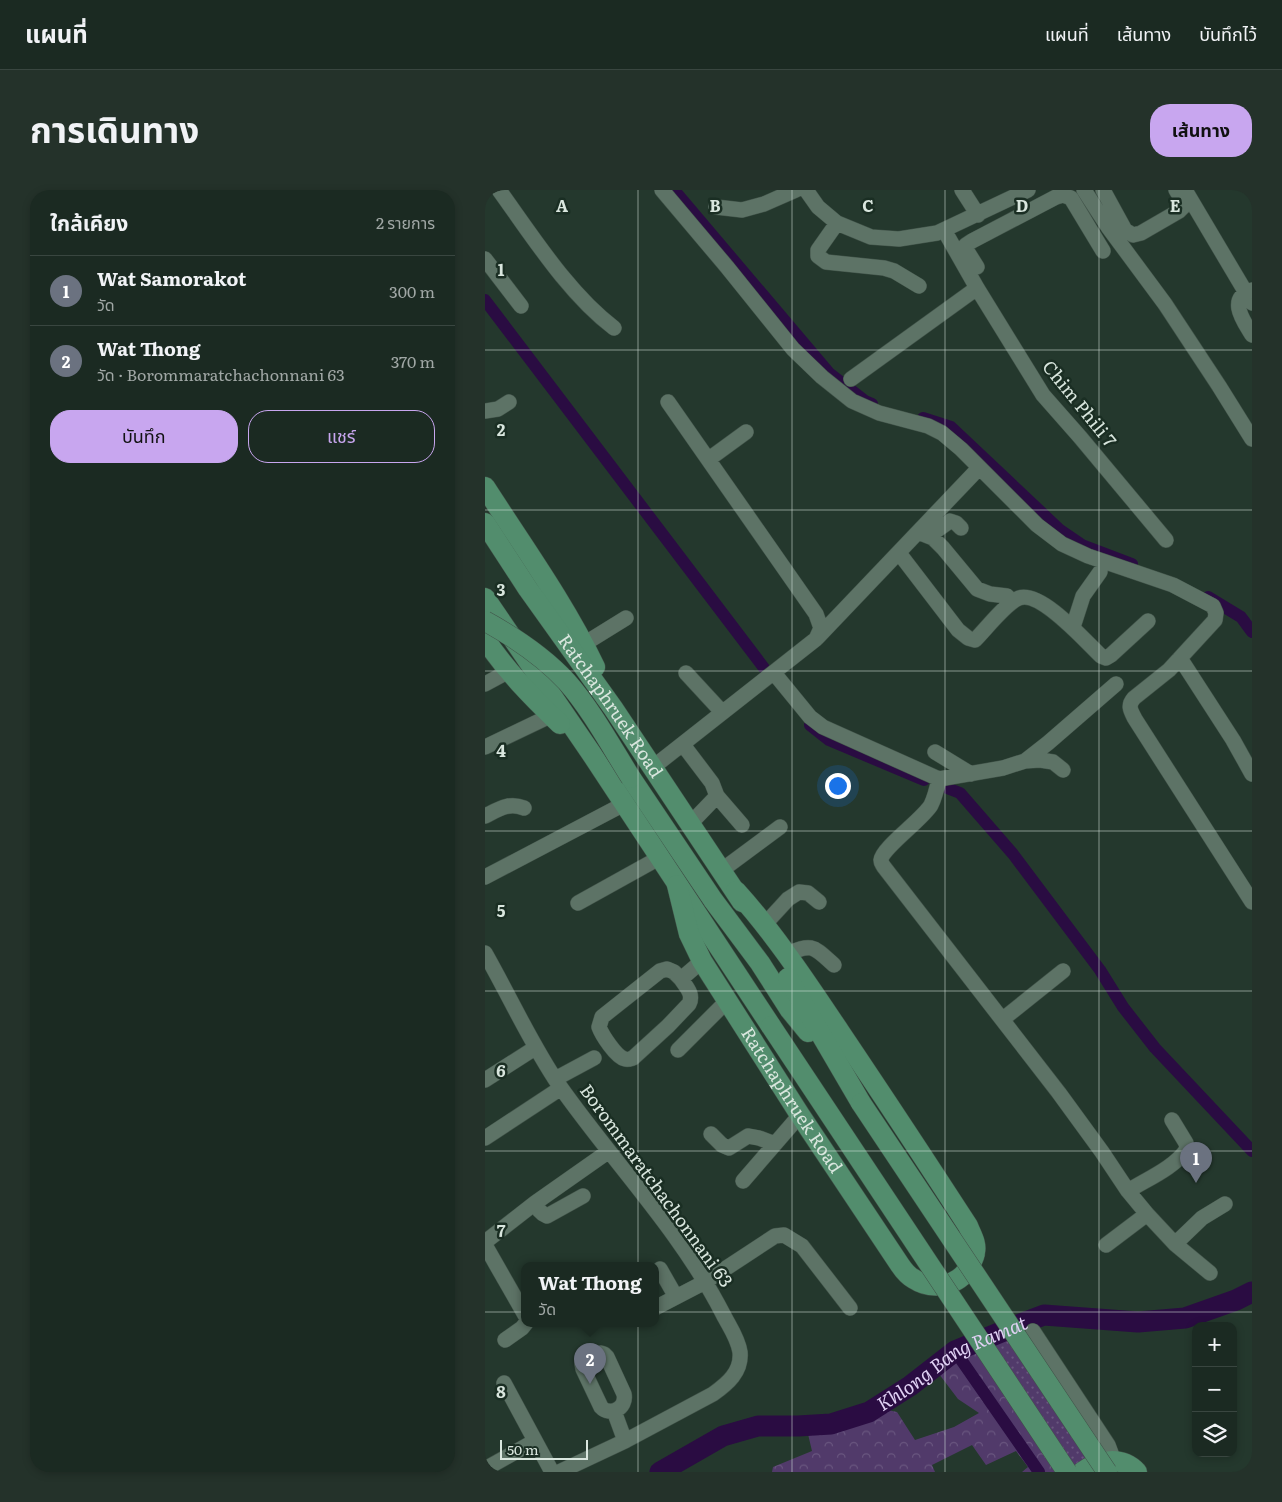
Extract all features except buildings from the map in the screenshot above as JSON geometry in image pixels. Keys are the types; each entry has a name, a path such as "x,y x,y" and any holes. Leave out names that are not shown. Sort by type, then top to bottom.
{"main road":[{"path":"485,488 567,614 584,644 613,708"},
{"name":"Ratchaphruek Road","path":"485,523 528,589 613,708 736,891 855,1095 1111,1467"},
{"name":"Ratchaphruek Road","path":"485,598 591,753 1067,1472"},
{"path":"485,621 543,660 568,683 592,716 713,900 760,963 790,1010 855,1095"},
{"path":"487,645 531,696 591,753"},
{"name":"Ratchaphruek Road","path":"677,885 689,934 702,961 800,1115 907,1274 915,1280 937,1286 959,1279 966,1273 975,1252 974,1241 968,1226 907,1132 786,954 765,924 736,891"},
{"path":"1082,1472 1102,1461 1111,1467 1124,1462 1132,1466 1137,1472"}],"street":[{"path":"499,190 573,290 598,316 614,328"},
{"path":"662,190 793,349 822,377 852,401 879,413 928,426 942,433 961,449 1037,525 1062,544 1088,556 1173,585 1213,606 1216,613 1215,620 1169,670 1131,702 1130,708 1252,902"},
{"path":"716,207 743,210 764,204 796,190"},
{"path":"806,190 818,207 837,223 871,237 899,239 937,233 978,215 1020,192"},
{"path":"962,190 978,215"},
{"path":"1084,190 1108,227 1165,304 1252,439"},
{"path":"1103,190 1125,230 1133,235 1141,234 1184,206 1176,190"},
{"path":"1185,190 1250,295 1239,300 1238,307 1241,317 1252,336"},
{"path":"1011,327 967,251 966,245 972,240 1056,197 1062,192 1071,198 1103,251"},
{"path":"837,223 818,250 820,259 826,262 883,268 894,271 919,286"},
{"name":"Chim Phili 7","path":"944,230 977,288 1043,395 1166,540"},
{"path":"485,258 521,306"},
{"path":"851,379 977,288"},
{"path":"485,411 498,409 509,402"},
{"path":"668,402 816,614 821,628 816,639"},
{"path":"709,459 746,432"},
{"path":"924,534 979,468"},
{"path":"652,768 816,639 899,553 924,534 950,521 961,528"},
{"path":"924,534 943,548 977,589 990,594 1007,596 1012,602"},
{"path":"899,553 958,630 968,638 975,640 1012,602 1021,597 1032,598 1044,605 1073,627 1101,656 1106,658 1111,656 1148,621"},
{"path":"1073,627 1083,596 1100,572"},
{"path":"584,644 626,618"},
{"path":"1180,658 1233,740 1252,774"},
{"path":"485,684 509,671"},
{"path":"686,672 722,712"},
{"path":"774,673 810,717 823,727 939,779 1003,768 1025,760 1049,743 1116,684"},
{"path":"485,746 551,716"},
{"path":"687,750 712,783 717,796 742,825"},
{"path":"935,752 971,774"},
{"path":"1025,760 1053,762 1063,770"},
{"path":"939,779 930,805 889,848 882,857 881,862 1097,1144 1128,1191 1175,1244 1210,1273"},
{"path":"690,824 717,796"},
{"path":"485,877 624,804"},
{"path":"485,816 505,807 516,805 524,808"},
{"path":"722,870 780,827"},
{"path":"578,903 659,858"},
{"path":"765,924 788,900 799,892 808,893 819,902"},
{"path":"786,954 803,947 811,947 834,965"},
{"name":"Borommaratchachonnani 63","path":"485,953 535,1048 558,1083 671,1233 705,1282 736,1339 739,1351 740,1361 735,1374 713,1394 625,1441 559,1472"},
{"path":"681,980 702,961"},
{"path":"667,969 681,980 691,994 689,1004 633,1058 623,1059 615,1052 601,1031 599,1027 602,1017 660,971 667,969"},
{"path":"1003,1019 1063,971"},
{"path":"678,1050 727,1001"},
{"path":"485,1080 535,1048"},
{"path":"485,1138 594,1058"},
{"path":"743,1181 800,1115"},
{"path":"1128,1191 1165,1169 1183,1155 1187,1149 1186,1143 1172,1120"},
{"path":"711,1134 725,1147 729,1148 748,1136 775,1144"},
{"path":"521,1310 489,1262 485,1243 535,1202 609,1151"},
{"path":"535,1202 539,1211 547,1216 583,1196"},
{"path":"1175,1244 1202,1218 1225,1204"},
{"path":"1106,1245 1147,1214"},
{"path":"659,1306 705,1282 775,1236 785,1235 802,1246 850,1308"},
{"path":"660,1269 676,1297"},
{"path":"505,1340 523,1327"},
{"path":"1033,1331 1108,1445 1111,1467"},
{"path":"504,1383 552,1472"},
{"path":"613,1411 625,1441"},
{"path":"485,1469 535,1442"}],"green space":[{"path":"1026,1325 1106,1453 1074,1467 977,1348"},
{"path":"977,1348 1064,1472 1022,1472 1028,1467 1016,1451 986,1465 972,1445 932,1465 935,1472 772,1472 773,1467 812,1451 808,1434 867,1417 883,1409 897,1412 915,1440 954,1427 979,1413 958,1399 939,1374 954,1360"}],"waterway":[{"path":"674,190 829,373 865,401 872,404"},
{"path":"485,300 764,668"},
{"path":"923,418 951,427 1060,530 1082,545 1132,564"},
{"path":"1208,597 1241,617 1252,632"},
{"path":"810,725 829,740 924,780"},
{"path":"947,788 960,793 1013,854 1100,970 1123,1007 1155,1048 1252,1151"},
{"name":"Khlong Bang Ramat","path":"660,1472 723,1436 758,1426 831,1424 869,1412 910,1386 955,1351 1044,1315 1138,1322 1185,1318 1236,1300 1252,1292"},
{"path":"955,1351 1039,1472"}],"place":[{"name":"Wat Samorakot","path":"1196,1183"},
{"name":"Wat Thong","path":"590,1384"}]}
